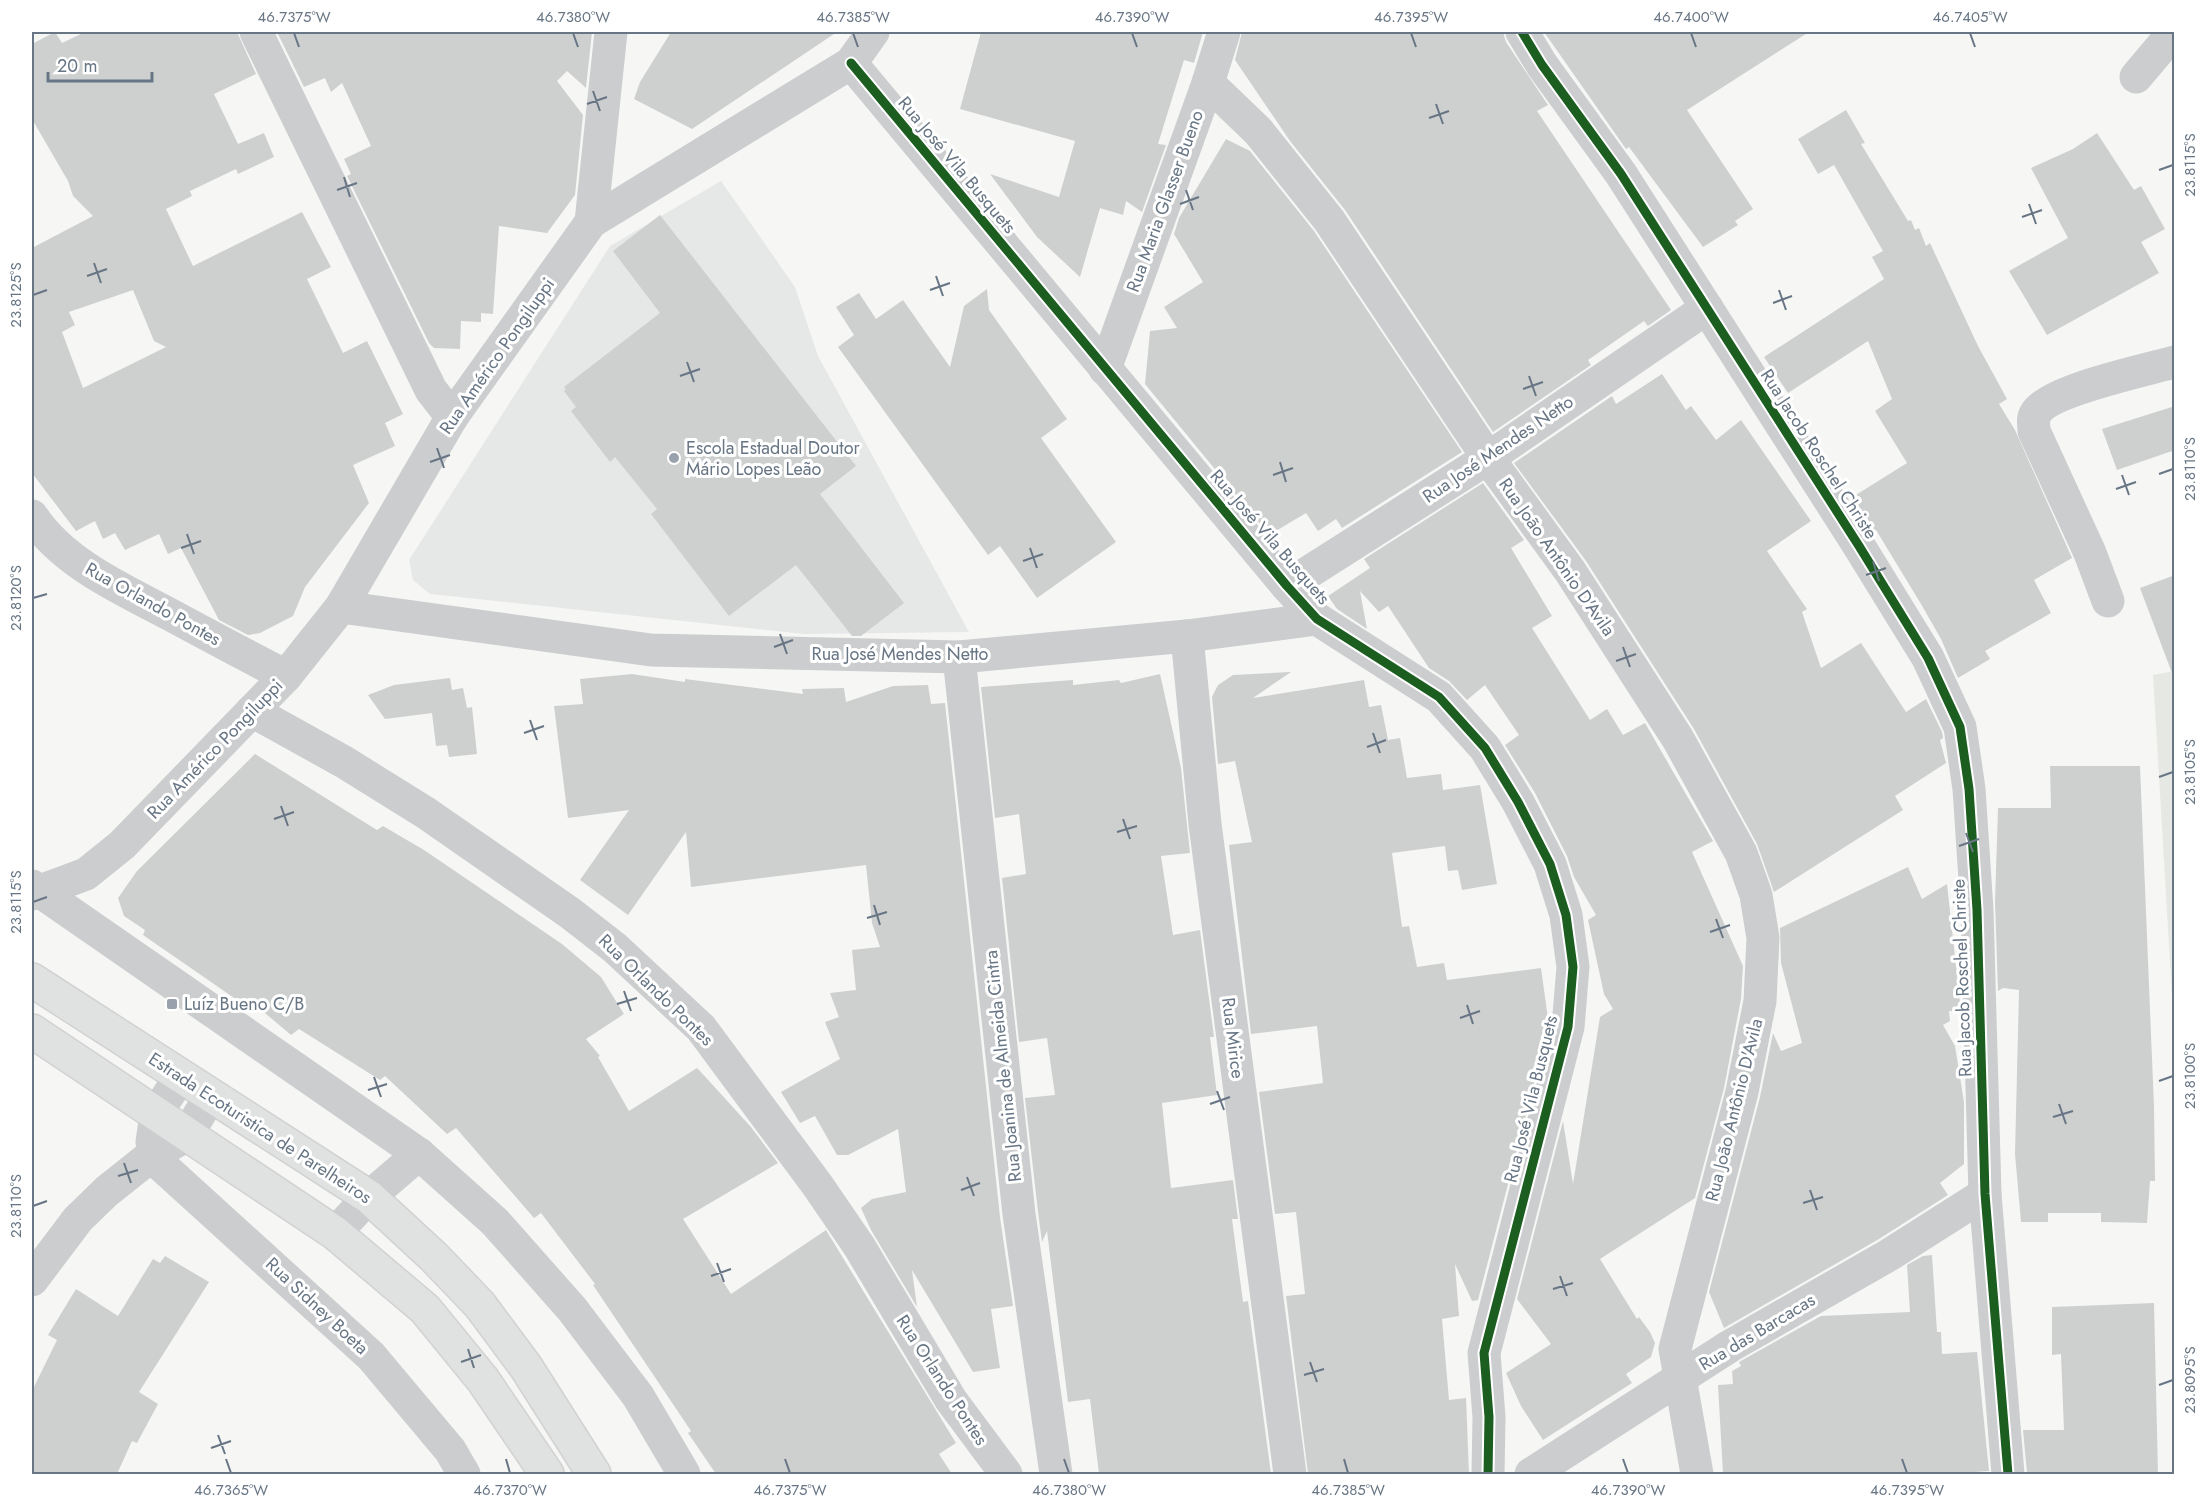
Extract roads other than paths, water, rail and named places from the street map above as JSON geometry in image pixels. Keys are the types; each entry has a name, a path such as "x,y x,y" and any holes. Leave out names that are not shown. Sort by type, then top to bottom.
{"main road":[{"name":"Estrada Ecoturistica de Parelheiros","path":"32,980 369,1197 434,1257 480,1305 526,1367 594,1474"},
{"path":"32,1031 334,1233 425,1309 483,1380 547,1474"}],"street":[{"path":"256,32 431,390 452,417"},
{"path":"591,222 611,32"},
{"name":"Rua Américo Pongiluppi","path":"34,890 86,874 122,845 286,676 341,607 452,417 591,222 851,63 873,32"},
{"name":"Rua Maria Glasser Bueno","path":"1104,369 1208,83 1224,32"},
{"name":"Rua Jacob Roschel Christe","path":"1522,32 1542,66 1621,174 1707,308 1921,648 1960,727 1969,789 1977,910 1985,1194 2008,1474"},
{"path":"2136,77 2174,32"},
{"name":"Rua José Vila Busquets","path":"851,63 1104,369 1317,619 1439,697 1485,747 1518,802 1550,864 1566,915 1573,967 1568,1027 1484,1353 1489,1417 1488,1474"},
{"name":"Rua João Antônio D'Avila","path":"1208,83 1258,131 1329,220 1488,458 1570,571 1678,739 1741,853 1756,895 1763,938 1760,1001 1742,1092 1675,1349 1697,1474"},
{"name":"Rua José Mendes Netto","path":"1287,586 1488,458 1707,308"},
{"path":"2108,601 2074,514 2037,438 2033,421 2036,412 2057,397 2092,384 2175,362"},
{"name":"Rua Orlando Pontes","path":"32,516 39,527 71,558 120,588 286,676"},
{"name":"Rua José Mendes Netto","path":"341,607 651,650 959,657 1187,636 1317,619"},
{"name":"Rua Mirice","path":"1187,636 1205,824 1290,1474"},
{"name":"Rua Joanina de Almeida Cintra","path":"959,657 1019,1214 1056,1474"},
{"name":"Rua Orlando Pontes","path":"252,711 390,790 570,913 615,948 701,1028 859,1246 951,1400 1006,1474"},
{"path":"34,890 419,1154 495,1222 572,1309 638,1396 684,1474"},
{"path":"150,1156 156,1114 180,1077"},
{"path":"32,1280 78,1219 150,1156 187,1135 211,1095"},
{"path":"334,1233 369,1197 419,1154"},
{"name":"Rua Sidney Boeta","path":"150,1156 293,1282 371,1356 450,1450 464,1474"},
{"name":"Rua das Barcacas","path":"1531,1474 1730,1346 1889,1255 1985,1194"}],"place":[{"name":"Escola Estadual Doutor Mário Lopes Leão","path":"674,458"},
{"name":"Luíz Bueno C/B","path":"172,1004"}]}
